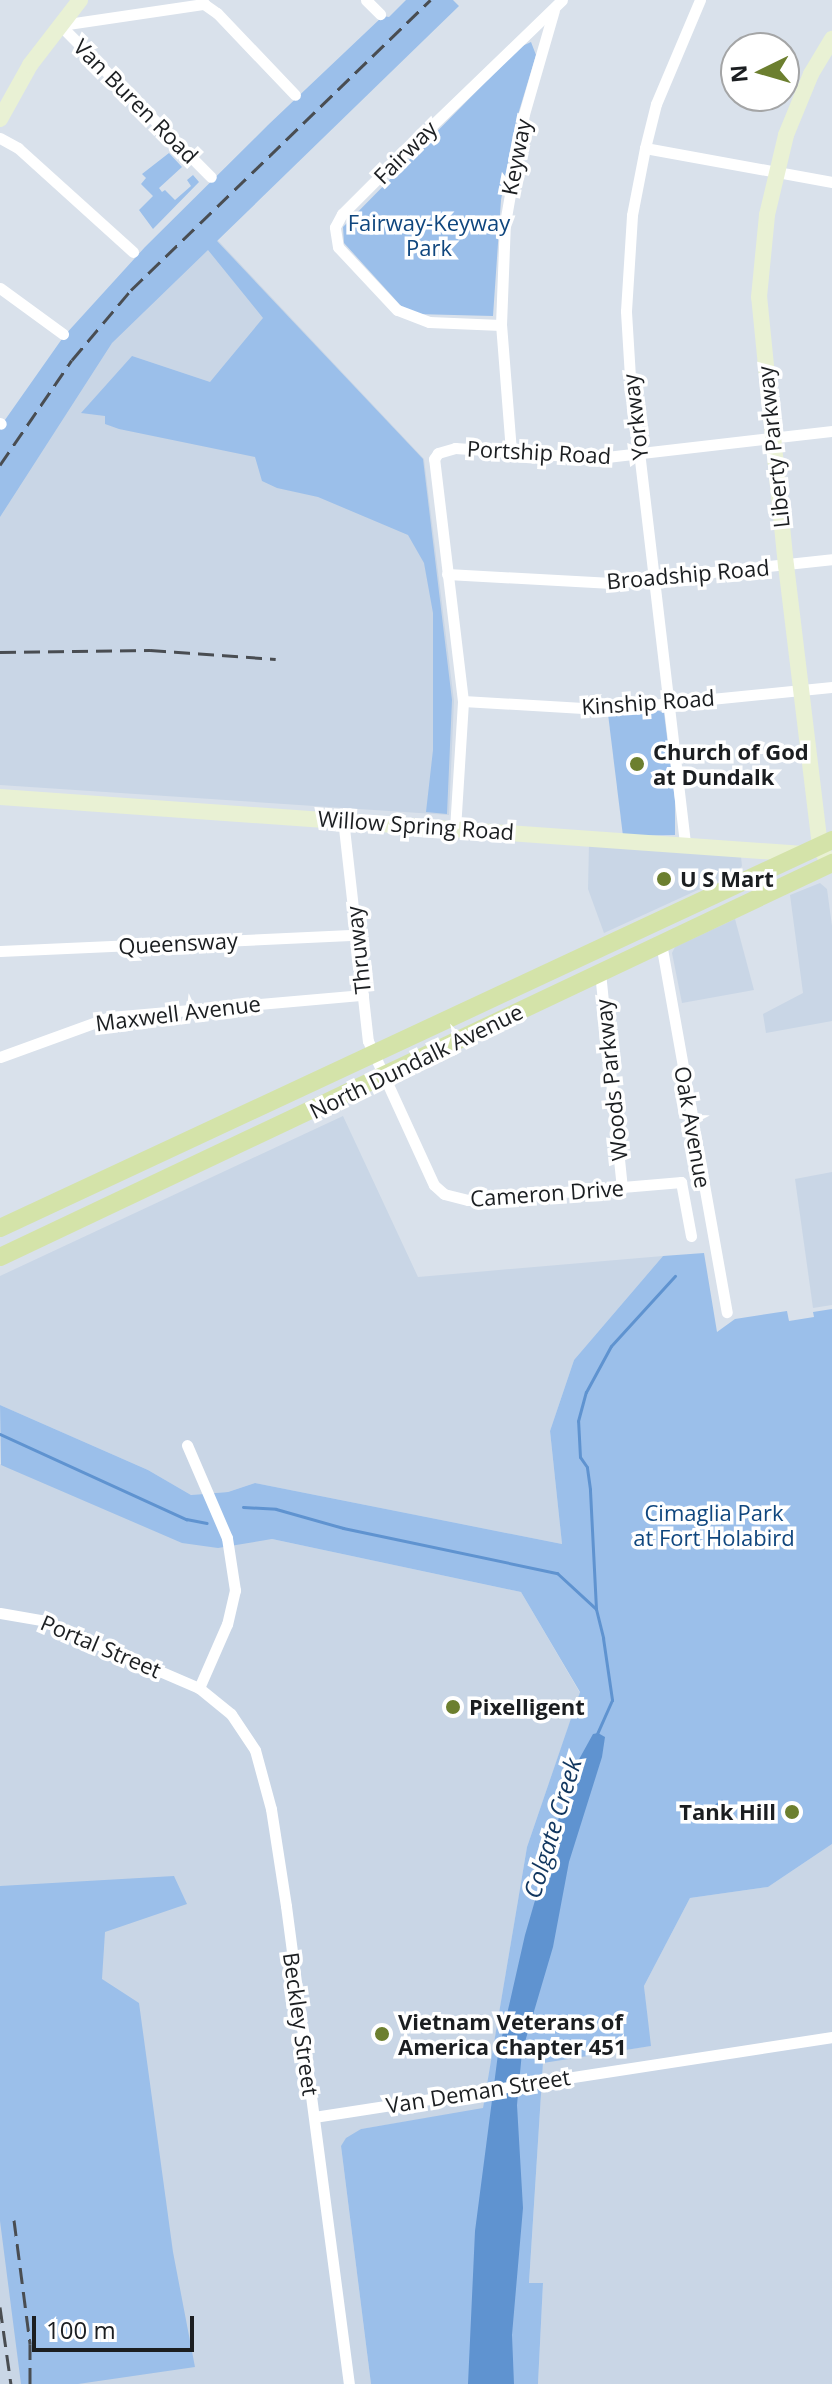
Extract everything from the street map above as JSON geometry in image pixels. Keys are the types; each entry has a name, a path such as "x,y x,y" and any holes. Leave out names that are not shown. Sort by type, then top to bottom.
{"main road":[{"name":"North Dundalk Avenue","path":"0,1257 661,943 825,857"},
{"name":"North Dundalk Avenue","path":"0,1228 373,1052 825,857"}],"street":[{"path":"0,119 13,92 80,0"},
{"path":"366,0 380,14"},
{"name":"Yorkway","path":"685,843 639,456 626,311 632,215 645,148 656,104 700,0"},
{"path":"60,25 204,4 217,13 295,95"},
{"name":"Fairway","path":"501,325 429,322 397,310 338,247 335,227 342,214 400,156 502,55 558,5"},
{"name":"Keyway","path":"511,451 501,325 505,223 514,161 558,5"},
{"name":"Van Buren Road","path":"60,25 211,177"},
{"name":"Liberty Parkway","path":"825,857 786,566 759,297 767,215 777,172 799,103 832,39"},
{"path":"0,138 18,148 133,252"},
{"path":"645,148 832,182"},
{"path":"0,288 63,334"},
{"name":"Portship Road","path":"447,574 434,459 446,448 598,458 639,456 832,431"},
{"name":"Broadship Road","path":"447,574 612,583 832,559"},
{"path":"447,574 463,701 455,829"},
{"name":"Kinship Road","path":"463,701 583,708 832,687"},
{"name":"Willow Spring Road","path":"0,797 685,843 825,857"},
{"name":"Thruway","path":"343,819 363,995 373,1052 384,1077"},
{"name":"Queensway","path":"0,951 356,935"},
{"name":"Oak Avenue","path":"661,943 727,1312"},
{"name":"Woods Parkway","path":"600,972 622,1187"},
{"name":"Maxwell Avenue","path":"0,1057 62,1032 118,1016 363,995"},
{"name":"Cameron Drive","path":"384,1077 430,1179 444,1194 468,1200 681,1182 691,1236"},
{"path":"187,1445 227,1538 234,1578 227,1624 199,1688"},
{"name":"Portal Street","path":"0,1613 41,1620 199,1688"},
{"name":"Beckley Street","path":"199,1688 231,1714 246,1733 263,1773 314,2117 349,2384"},
{"name":"Van Deman Street","path":"314,2117 832,2037"}],"shaded area":[{"path":"210,232 424,459 454,701 449,815 0,785 0,497 82,371"},
{"path":"589,844 741,857 742,866 737,872 604,933 588,889"},
{"path":"820,883 827,889 832,926 832,1021 766,1033 763,1014 803,993 790,895"},
{"path":"735,919 754,990 682,1003 672,953 675,947"},
{"path":"343,1116 418,1277 663,1256 574,1360 550,1431 562,1544 255,1483 228,1492 191,1495 148,1470 0,1405 0,1276"},
{"path":"832,1172 832,1305 813,1308 795,1179"},
{"path":"0,1464 248,1541 272,1539 521,1592 580,1693 527,1847 483,2109 361,2129 341,2146 371,2384 0,2384"},
{"name":"Colgate Creek","path":"593,1734 605,1737 602,1757 569,1862 553,1947 522,2052 517,2105 523,2208 512,2335 514,2384 468,2384 475,2231 498,2054 525,1935 560,1814 577,1763"},
{"path":"832,1844 832,2384 538,2384 543,2283 529,2284 543,2062 650,2046 644,1986 690,1898 768,1887"}],"green space":[{"path":"406,0 453,0 459,6 217,241 423,459 452,700 447,814 426,812 433,750 433,613 424,563 408,535 318,497 277,488 262,481 255,457 119,429 105,424 105,416 81,413 132,356 210,382 263,318 208,250 112,343 0,517 0,427 64,336 145,247 268,125 383,16 389,17"},
{"name":"Fairway-Keyway Park","path":"531,42 536,55 516,121 501,200 493,316 415,314 402,307 344,243 343,227 520,47"},
{"path":"169,153 182,167 159,188 162,192 165,190 175,200 191,186 187,180 193,175 199,182 153,229 139,210 153,196 141,184 146,178 142,174"},
{"path":"655,709 664,713 675,800 675,835 623,836 608,714"},
{"name":"Cimaglia Park at Fort Holabird","path":"704,1253 717,1332 735,1319 787,1311 789,1321 814,1317 813,1312 832,1309 832,1844 768,1887 690,1898 644,1986 651,2046 543,2063 529,2283 543,2283 538,2384 371,2384 341,2146 346,2138 361,2129 483,2108 527,1847 580,1692 521,1592 272,1539 218,1548 182,1543 1,1465 0,1405 148,1470 191,1495 228,1492 255,1483 562,1544 550,1431 574,1360 663,1256"},
{"path":"174,1876 187,1904 105,1932 102,1979 139,2003 173,2252 195,2367 78,2384 21,2384 0,2221 0,1886"}],"waterway":[{"path":"596,1609 590,1489 587,1467 580,1457 578,1421 586,1392 611,1346 675,1276"},
{"name":"Colgate Creek","path":"0,1434 186,1519 207,1523"},
{"name":"Colgate Creek","path":"243,1507 276,1509 343,1528 557,1573 596,1609 612,1700 597,1734"},
{"path":"702,1815 721,1801"}],"railway":[{"path":"0,465 72,360 131,290 430,0"},
{"path":"0,652 150,650 276,659"},
{"path":"14,2220 30,2344 30,2384"},
{"path":"0,2307 11,2384"}],"place":[{"name":"Church of God at Dundalk","path":"637,764"},
{"name":"U S Mart","path":"664,879"},
{"name":"Pixelligent","path":"453,1707"},
{"name":"Tank Hill","path":"792,1812"},
{"name":"Vietnam Veterans of America Chapter 451","path":"382,2034"}]}
